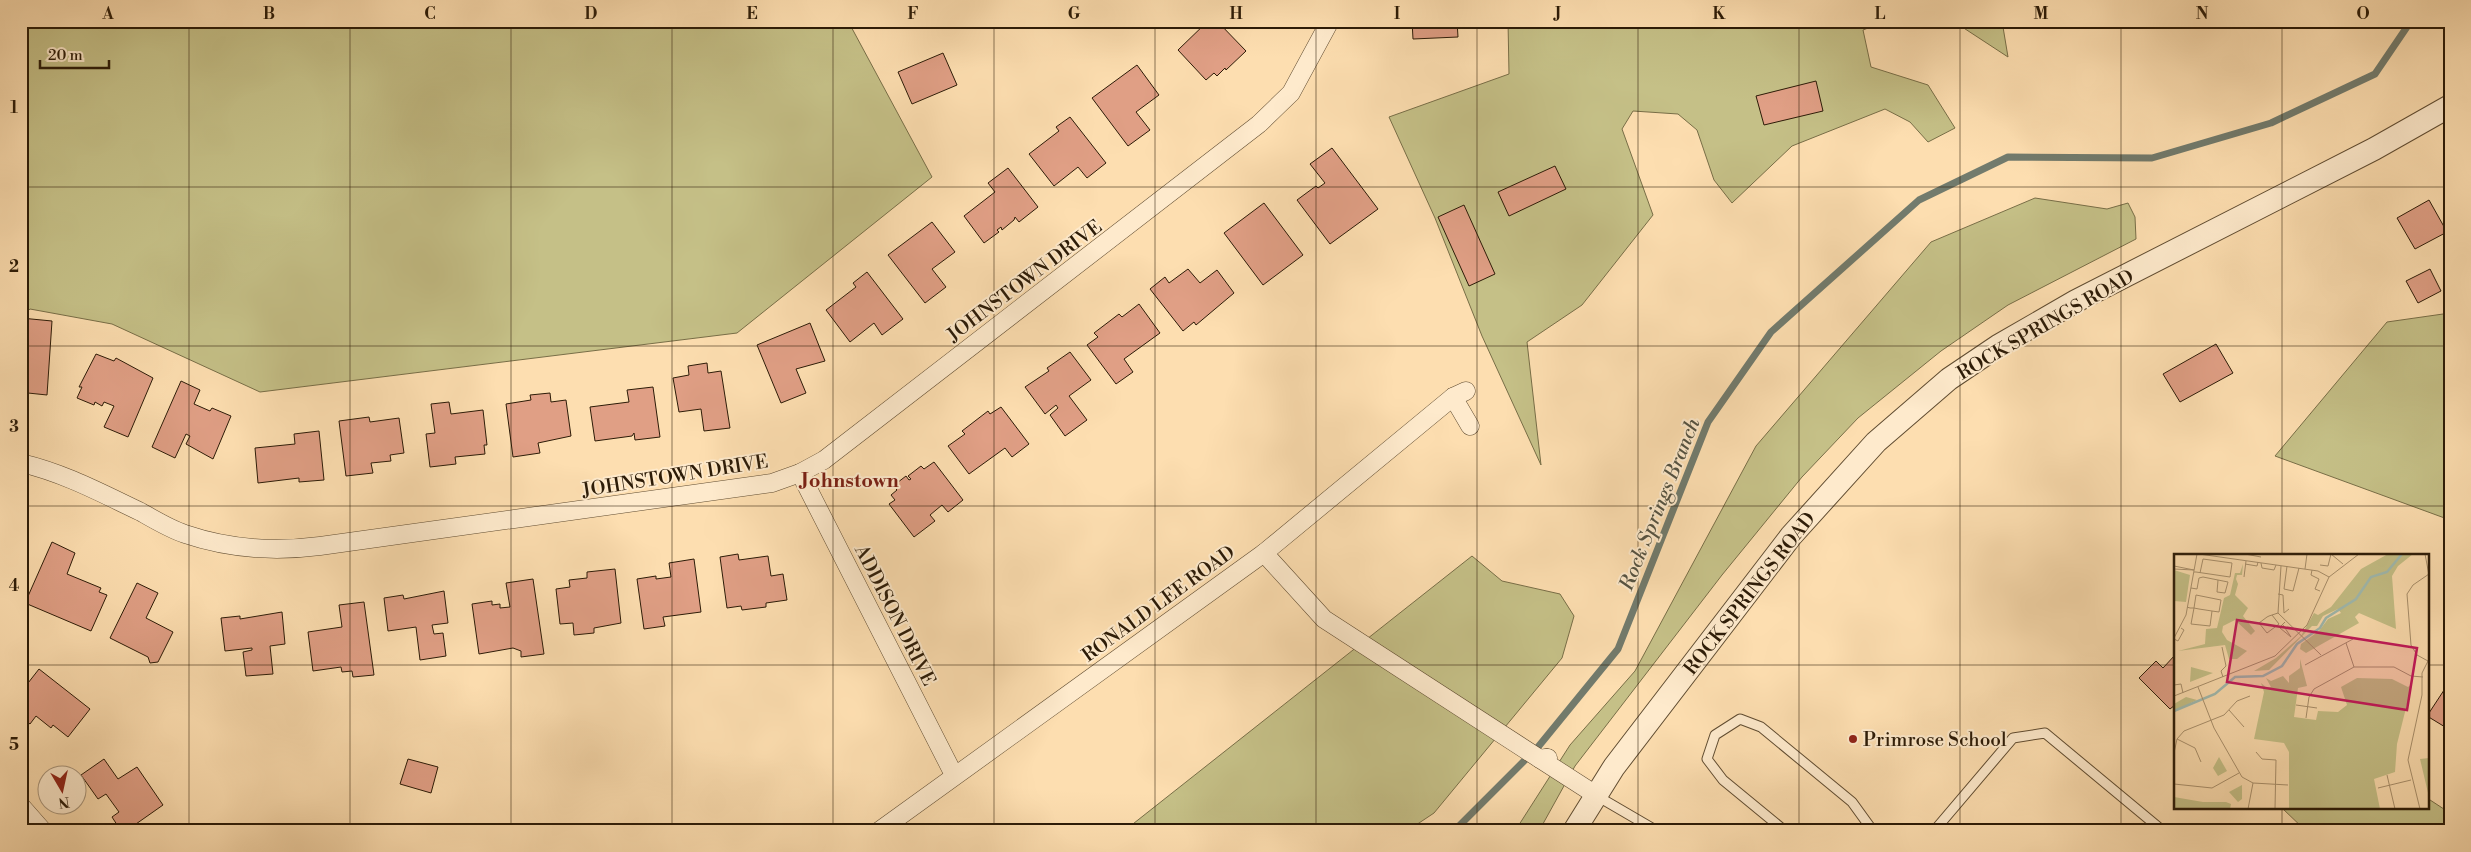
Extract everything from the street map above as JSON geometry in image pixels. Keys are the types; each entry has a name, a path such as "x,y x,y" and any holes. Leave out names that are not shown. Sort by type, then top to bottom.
{"street":[{"name":"JOHNSTOWN DRIVE","path":"21,463 53,471 82,483 184,534 225,546 262,550 320,546 748,488 772,483 800,473 832,454 1258,124 1291,93 1307,67 1330,21"},
{"name":"ROCK SPRINGS ROAD","path":"1574,831 1614,767 1791,536 1876,442 1949,379 1998,346 2076,301 2374,149 2450,106"},
{"name":"RONALD LEE ROAD","path":"879,831 1264,553 1460,394 1470,426"},
{"name":"ADDISON DRIVE","path":"800,473 954,775"},
{"path":"1264,553 1324,619 1544,758 1596,796"},
{"path":"21,806 43,831"}],"lane":[{"path":"1785,831 1723,780 1707,759 1715,735 1740,719 1760,727 1852,802 1873,831"},
{"path":"1934,831 2013,738 2045,732 2163,831"},
{"path":"1596,796 1657,831"}],"shaded area":[{"path":"21,21 848,21 932,177 737,333 260,392 112,324 30,309 21,317"},
{"path":"1508,21 1886,21 1863,30 1871,67 1928,85 1955,128 1928,142 1910,122 1885,109 1792,146 1732,203 1714,180 1697,130 1678,114 1633,111 1622,129 1653,215 1582,305 1527,342 1541,465 1482,336 1435,218 1389,117 1509,74"},
{"path":"1953,21 2002,21 2008,57"},
{"path":"2035,198 2107,209 2128,203 2135,217 2136,239 2008,305 1941,351 1858,418 1802,477 1722,575 1575,766 1539,831 1515,831 1570,745 1635,671 1756,446 1931,242"},
{"path":"2450,313 2450,520 2275,456 2387,322"},
{"path":"1472,556 1502,581 1560,594 1574,616 1562,658 1434,813 1407,831 1124,831"},
{"path":"2428,799 2450,813 2450,831 2306,831 2284,810 2428,810"}],"building":[{"path":"1208,21 1217,21 1246,51 1226,70 1225,68 1217,76 1214,73 1206,80 1178,50"},
{"path":"1412,21 1457,21 1458,37 1413,39"},
{"path":"943,53 957,85 912,104 898,72"},
{"path":"1137,65 1159,95 1136,112 1150,130 1128,146 1092,98"},
{"path":"1816,81 1823,111 1764,125 1756,96"},
{"path":"1070,117 1106,163 1087,178 1078,167 1054,186 1029,154 1059,131 1056,127"},
{"path":"1332,148 1378,209 1330,244 1297,200 1316,186 1318,188 1325,183 1310,164"},
{"path":"1555,166 1566,189 1509,216 1498,192"},
{"path":"1008,168 1038,207 1019,222 1015,217 1014,220 1002,230 1001,227 997,230 999,232 984,243 964,216 995,192 988,183"},
{"path":"2429,200 2447,232 2415,249 2397,218"},
{"path":"1264,203 1303,255 1263,285 1224,233"},
{"path":"1464,205 1495,274 1469,286 1438,217"},
{"path":"932,222 955,252 932,269 946,287 925,303 888,255"},
{"path":"1188,269 1200,283 1217,270 1234,293 1196,325 1194,322 1183,331 1150,289 1165,277 1169,283"},
{"path":"2430,269 2441,291 2418,303 2406,281"},
{"path":"867,272 903,319 882,335 874,323 850,342 826,310 856,287 853,283"},
{"path":"1139,304 1160,333 1124,359 1133,372 1116,384 1087,345 1098,337 1094,333 1119,314 1122,317"},
{"path":"21,318 52,321 47,395 28,393 27,404 21,404"},
{"path":"810,323 825,361 796,369 806,393 781,403 757,345"},
{"path":"2216,344 2233,373 2180,402 2163,374"},
{"path":"1070,352 1091,380 1069,396 1087,420 1065,436 1050,415 1058,408 1056,405 1045,414 1025,387 1049,371 1047,368"},
{"path":"96,354 114,361 116,358 153,378 128,437 104,427 114,406 104,402 102,406 95,402 94,405 77,398 82,387 79,387"},
{"path":"707,363 708,373 721,371 730,428 704,431 701,409 679,412 673,378 689,375 688,366"},
{"path":"181,381 200,390 194,404 210,411 212,408 231,416 213,459 186,444 190,436 186,434 175,458 152,447"},
{"path":"653,387 660,437 635,440 634,433 632,436 595,441 590,407 629,402 627,390"},
{"path":"550,393 551,402 566,400 571,436 538,443 540,453 513,457 506,404 531,400 530,395"},
{"path":"449,402 451,414 483,410 487,445 484,445 485,454 455,457 456,464 430,467 426,434 435,433 431,404"},
{"path":"1001,407 1029,444 1012,457 1005,448 969,474 948,446 965,434 962,431 988,411 990,414"},
{"path":"369,417 370,422 399,418 404,453 390,455 391,461 371,463 373,473 346,476 339,421"},
{"path":"319,431 324,480 299,482 299,478 258,483 255,448 295,444 294,434"},
{"path":"934,462 963,500 948,512 942,505 930,515 935,521 914,537 889,504 895,500 891,495 897,490 893,486 906,476 909,480 911,479 908,476 921,466 924,469"},
{"path":"52,542 75,553 67,574 101,588 99,592 107,595 91,631 25,603"},
{"path":"738,554 739,560 768,556 771,576 783,574 787,600 766,603 766,607 742,610 741,606 727,608 720,557"},
{"path":"694,559 701,612 663,617 665,626 644,629 637,579 656,576 656,579 671,577 669,563"},
{"path":"615,569 621,623 594,628 594,633 574,635 573,623 560,624 556,589 570,587 569,580 587,578 587,572"},
{"path":"533,579 544,654 521,657 521,651 513,648 479,654 472,604 492,601 492,605 500,604 500,608 510,607 506,583"},
{"path":"137,583 158,593 146,618 173,632 158,662 150,663 148,657 110,638"},
{"path":"444,591 448,623 432,625 434,634 443,633 446,656 420,660 416,627 388,631 384,598 403,595 404,599"},
{"path":"364,602 374,675 353,677 352,671 342,672 341,667 313,671 308,632 342,627 339,605"},
{"path":"282,612 285,644 270,646 273,674 246,676 243,652 252,650 252,648 225,651 221,618 240,616 240,619"},
{"path":"2174,656 2174,706 2170,709 2139,678 2156,661 2163,668"},
{"path":"39,669 90,709 68,737 53,725 51,728 36,716 30,724 21,717 21,692"},
{"path":"2450,681 2450,730 2428,717"},
{"path":"104,759 118,779 137,767 163,805 126,831 121,831 112,817 119,812 106,794 98,799 88,785 88,770"},
{"path":"408,759 438,767 431,793 400,784"}],"waterway":[{"name":"Rock Springs Branch","path":"1454,831 1538,747 1618,649 1708,422 1771,332 1919,200 2008,157 2152,158 2271,123 2375,74 2411,21"}],"place":[{"name":"Primrose School","path":"1853,739"}],"district":[{"name":"Johnstown","path":"850,480"}]}
